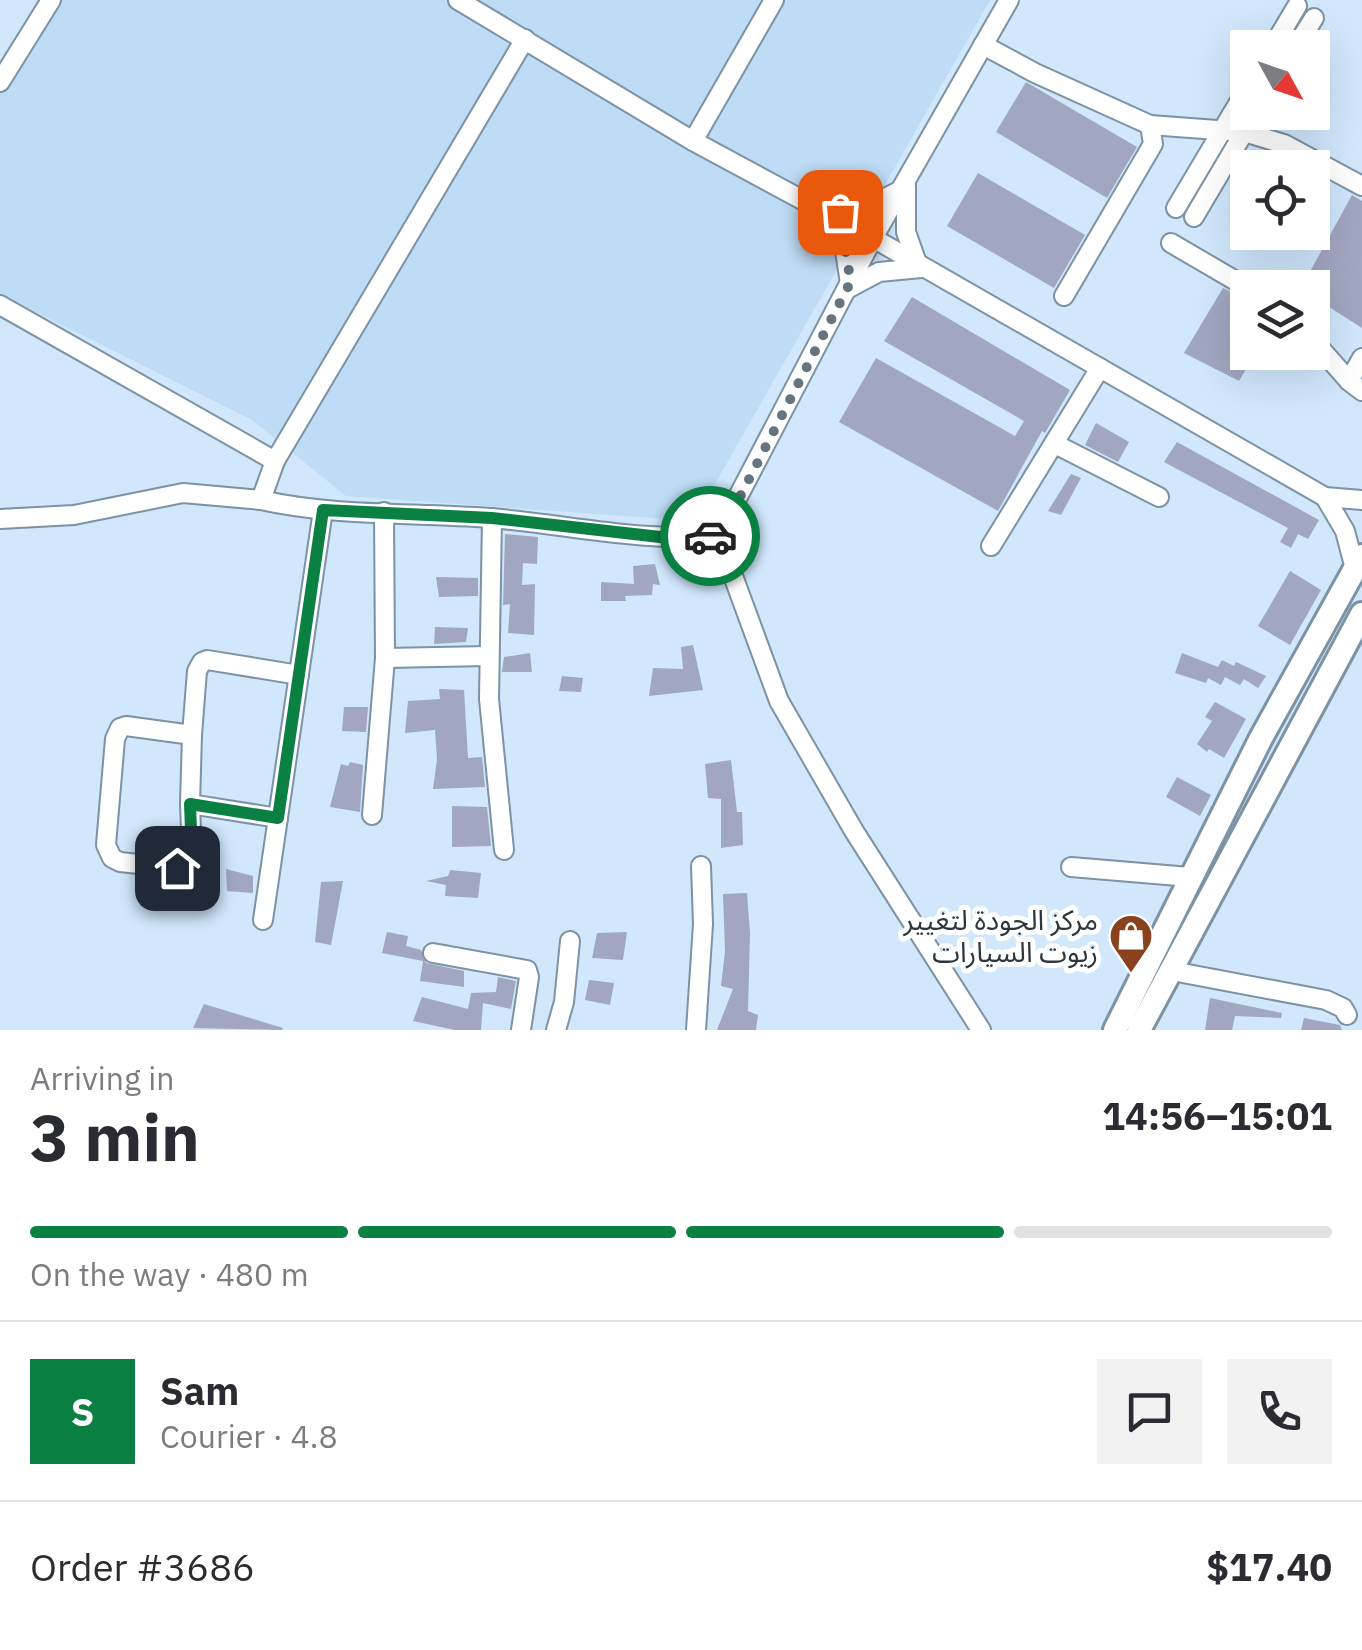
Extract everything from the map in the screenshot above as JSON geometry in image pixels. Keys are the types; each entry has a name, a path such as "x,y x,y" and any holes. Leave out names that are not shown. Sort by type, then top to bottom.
{"main road":[{"path":"1138,1015 1190,877 1358,562"},
{"path":"1115,1030 1138,1015 1172,971 1362,614"}],"street":[{"path":"0,82 50,0"},
{"path":"458,0 693,141 874,238 1325,497 1362,500"},
{"path":"693,141 774,0"},
{"path":"980,1030 854,831 779,702 718,535 874,238 1009,0"},
{"path":"1283,30 1297,6"},
{"path":"1307,30 1314,18"},
{"path":"261,500 275,461 525,39"},
{"path":"983,45 1150,125 1244,132 1284,144 1362,186"},
{"path":"1176,208 1230,116"},
{"path":"1064,296 1153,144 1150,125"},
{"path":"1194,217 1244,132"},
{"path":"827,213 867,206 904,186"},
{"path":"904,186 906,232 922,266"},
{"path":"827,213 844,244 849,286"},
{"path":"1172,244 1230,278"},
{"path":"849,286 889,270 922,266"},
{"path":"0,305 275,461"},
{"path":"1355,386 1362,358"},
{"path":"1330,359 1355,386"},
{"path":"991,546 1100,368"},
{"path":"1055,444 1159,496"},
{"path":"0,519 74,515 182,493 323,510 492,518 669,538 718,535"},
{"path":"1325,497 1358,562"},
{"path":"264,920 323,510"},
{"path":"372,815 386,658 384,512"},
{"path":"492,518 489,699 504,850"},
{"path":"386,658 489,656"},
{"path":"192,735 120,728 114,739 107,851 120,862 183,867 192,856 192,735 197,671 202,662 299,674"},
{"path":"190,804 278,818"},
{"path":"696,1030 703,924 701,866"},
{"path":"1071,867 1190,877"},
{"path":"556,1030 564,1002 570,941"},
{"path":"434,953 526,970 529,976 522,1030"},
{"path":"1172,971 1326,1000 1344,1008 1347,1015"}],"shaded area":[{"path":"53,0 990,0 694,521 346,496 252,420 0,294 0,94"}],"building":[{"path":"1026,82 1137,147 1107,198 996,132"},
{"path":"978,173 1085,235 1054,288 947,226"},
{"path":"1352,195 1362,201 1362,328 1330,308 1330,270 1311,270 1322,250 1330,250 1330,235"},
{"path":"1223,288 1230,291 1230,370 1245,370 1239,381 1184,353"},
{"path":"912,297 1070,390 1045,433 1042,431 998,511 839,422 876,358 1015,436 1024,421 884,341"},
{"path":"1096,423 1129,442 1118,462 1085,445"},
{"path":"1177,442 1319,520 1308,539 1298,534 1291,548 1280,542 1288,528 1164,462"},
{"path":"1071,474 1081,478 1061,515 1048,511"},
{"path":"505,534 538,537 537,564 523,563 522,585 535,584 534,635 508,633 510,604 503,605"},
{"path":"655,564 660,585 653,584 652,595 601,601 601,582 634,584 633,566"},
{"path":"1290,571 1321,590 1290,645 1258,626"},
{"path":"436,577 478,578 478,596 439,597"},
{"path":"435,627 468,628 466,642 434,644"},
{"path":"693,645 703,690 649,696 653,668 683,669 681,647"},
{"path":"530,653 532,672 502,672 504,657"},
{"path":"1182,653 1218,667 1222,660 1234,666 1236,662 1266,676 1258,688 1244,679 1240,685 1225,677 1221,685 1208,678 1206,683 1175,673"},
{"path":"562,676 583,678 581,692 559,691"},
{"path":"439,689 464,690 468,758 482,757 485,787 433,789 435,730 405,733 408,701 440,699"},
{"path":"1215,702 1246,719 1224,758 1197,744 1212,721 1205,717"},
{"path":"344,707 368,707 366,732 342,731"},
{"path":"731,760 737,812 742,812 743,845 721,848 721,799 708,798 705,764"},
{"path":"350,762 363,765 360,812 330,807 341,764 348,766"},
{"path":"1177,777 1211,795 1200,816 1166,797"},
{"path":"452,806 487,807 491,846 452,847"},
{"path":"226,869 253,876 253,893 227,891"},
{"path":"450,870 481,873 478,898 445,896 446,885 426,881 448,876"},
{"path":"343,881 331,945 315,942 321,882"},
{"path":"747,893 748,1011 758,1015 756,1030 717,1030 733,989 721,986 725,951 723,894"},
{"path":"387,932 408,936 406,946 421,950 426,963 464,971 464,987 420,981 423,961 382,953"},
{"path":"627,932 623,960 592,958 597,933"},
{"path":"498,977 516,981 511,1009 483,1003 481,1030 455,1030 413,1021 422,997 468,1009 471,993 496,992"},
{"path":"589,980 614,983 610,1005 585,1000"},
{"path":"1210,998 1282,1013 1281,1018 1235,1016 1232,1030 1205,1030"},
{"path":"204,1004 283,1028 193,1028"},
{"path":"1304,1018 1340,1025 1342,1030 1301,1030"}],"way so far":[{"path":"710,536 718,535 727,522 850,283 844,244 830,215 824,211 840,212"}],"place":[{"name":"مركز الجودة لتغيير زيوت السيارات","path":"1131,974"}],"route":[{"path":"177,868 189,864 192,856 190,804 278,818 323,510 492,518 669,538 710,536"}]}
